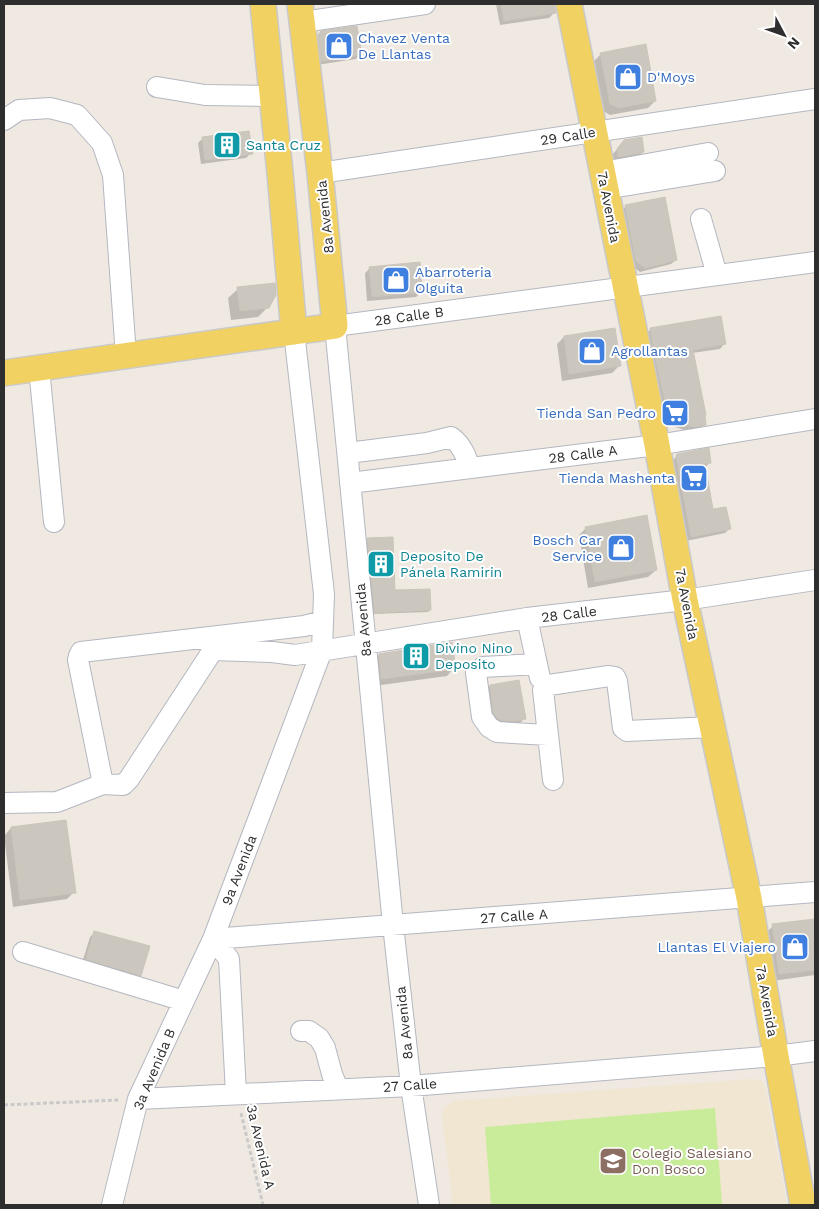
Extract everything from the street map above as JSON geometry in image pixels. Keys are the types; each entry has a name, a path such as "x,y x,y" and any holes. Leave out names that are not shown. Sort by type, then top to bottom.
{"main road":[{"path":"263,4 294,332"},
{"name":"7a Avenida","path":"569,4 657,445 685,600 749,898 803,1205"},
{"name":"8a Avenida","path":"301,13 320,173 335,326"},
{"name":"28 Calle B","path":"4,373 335,326"}],"street":[{"path":"301,13 425,4"},
{"path":"157,87 205,95 272,96"},
{"name":"29 Calle","path":"320,173 815,99"},
{"path":"4,120 19,110 50,108 77,115 102,144 113,175 126,356"},
{"path":"604,180 712,162"},
{"path":"701,219 717,275"},
{"name":"28 Calle B","path":"335,326 815,262"},
{"name":"8a Avenida","path":"335,326 393,925 411,1086 429,1205"},
{"path":"294,332 324,594 322,650"},
{"path":"39,368 54,522"},
{"name":"28 Calle A","path":"350,483 657,445 815,420"},
{"path":"348,454 428,443 451,437 458,442 465,453 470,468"},
{"name":"28 Calle","path":"103,784 123,785 129,780 213,650 295,655 528,618 685,600 815,580"},
{"path":"528,618 543,690 553,780"},
{"path":"4,803 58,802 103,784 78,660 81,652 304,626 323,621"},
{"path":"283,628 287,642 286,654"},
{"name":"9a Avenida","path":"213,939 322,650"},
{"path":"537,664 483,667 476,673 482,717 489,727 497,732 548,735"},
{"path":"543,690 549,685 609,676 615,677 623,728 627,731 712,727"},
{"name":"27 Calle A","path":"213,939 815,892"},
{"path":"213,939 229,959 236,1094"},
{"name":"3a Avenida B","path":"112,1205 138,1099 213,939"},
{"path":"23,952 184,1001"},
{"path":"301,1031 309,1031 318,1038 325,1048 338,1089"},
{"name":"27 Calle","path":"138,1099 411,1086 776,1056 815,1051"}],"path":[{"name":"3a Avenida A","path":"236,1094 263,1205"},
{"path":"4,1105 138,1099"}],"shaded area":[{"name":"Colegio Salesiano Don Bosco","path":"753,1079 761,1080 765,1086 787,1205 453,1205 442,1117 444,1107 455,1101"}],"green space":[{"path":"715,1108 722,1205 491,1205 485,1127"}],"building":[{"path":"501,4 555,4 556,13 504,21"},
{"name":"Chavez Venta De Llantas","path":"357,26 362,55 321,61 318,35 321,31"},
{"name":"D'Moys","path":"646,44 656,101 618,108 610,104 600,53"},
{"name":"Santa Cruz","path":"249,131 253,154 205,160 202,137"},
{"path":"642,137 644,152 618,157 617,149 624,140"},
{"path":"665,197 677,260 645,268 636,261 625,205"},
{"name":"Abarroteria Olguita","path":"420,262 422,292 372,297 369,267"},
{"path":"275,283 276,295 269,308 240,311 237,287"},
{"path":"721,316 726,344 693,350 706,415 706,425 694,427 669,419 650,328"},
{"name":"Agrollantas","path":"615,328 621,366 569,374 564,336"},
{"path":"709,448 711,463 705,464 713,509 726,507 731,529 691,537 676,456 677,454"},
{"name":"Bosch Car Service","path":"647,515 657,570 595,582 585,527"},
{"name":"Deposito De Pánela Ramirin","path":"393,537 395,590 430,589 431,610 375,613 367,538"},
{"name":"Divino Nino Deposito","path":"452,642 456,669 381,679 379,654"},
{"path":"519,680 526,719 515,721 497,718 493,713 490,685"},
{"path":"66,820 76,893 20,900 11,827"},
{"name":"Llantas El Viajero","path":"815,919 815,970 779,974 772,924"},
{"path":"94,931 150,946 141,976 86,959"}],"place":[{"name":"Chavez Venta De Llantas","path":"339,46"},
{"name":"D'Moys","path":"628,77"},
{"name":"Santa Cruz","path":"227,145"},
{"name":"Abarroteria Olguita","path":"396,280"},
{"name":"Agrollantas","path":"592,351"},
{"name":"Tienda San Pedro","path":"675,413"},
{"name":"Tienda Mashenta","path":"694,478"},
{"name":"Bosch Car Service","path":"621,548"},
{"name":"Deposito De Pánela Ramirin","path":"381,564"},
{"name":"Divino Nino Deposito","path":"416,656"},
{"name":"Llantas El Viajero","path":"795,947"},
{"name":"Colegio Salesiano Don Bosco","path":"613,1161"}]}
